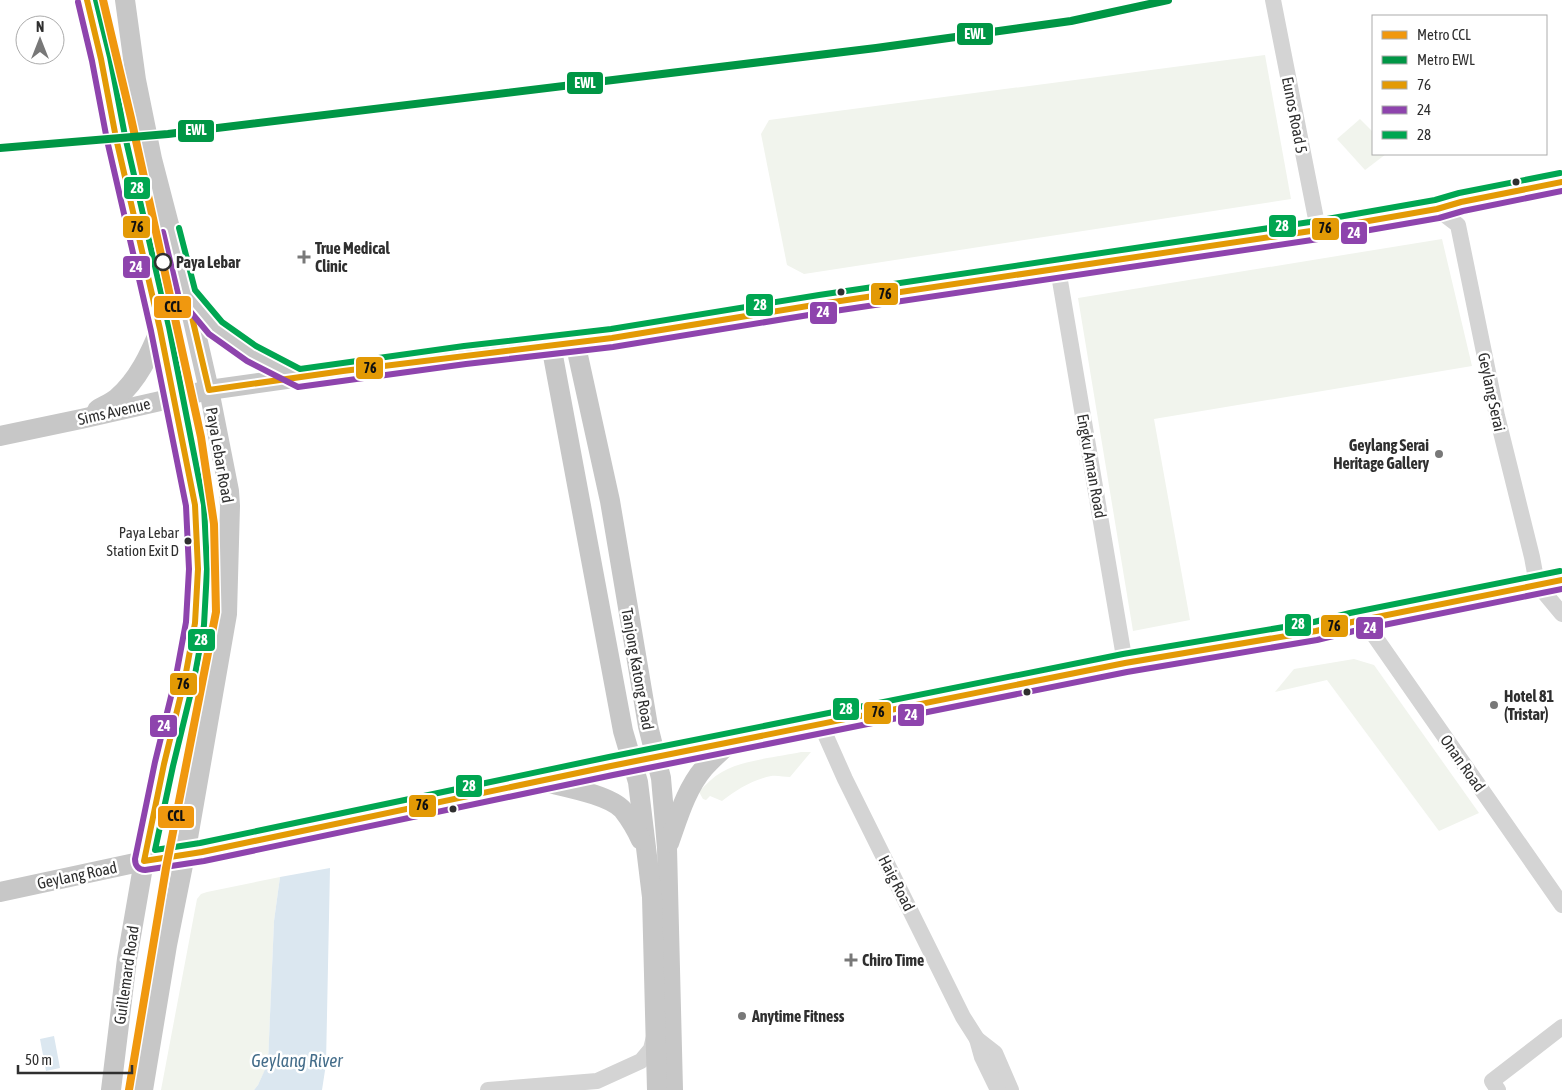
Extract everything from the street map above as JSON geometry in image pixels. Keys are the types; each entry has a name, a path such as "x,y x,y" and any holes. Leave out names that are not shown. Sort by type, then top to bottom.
{"main road":[{"name":"Paya Lebar Road","path":"87,0 160,330 195,506 198,569 195,623 185,678 164,764 144,861"},
{"name":"Paya Lebar Road","path":"125,0 136,80 152,159 187,294 229,491 230,563 228,614 185,855"},
{"name":"Sims Avenue","path":"0,436 209,390 465,355 612,338 810,305 1318,230 1562,182"},
{"path":"187,294 216,328 251,354 298,378"},
{"path":"81,419 117,399 138,374 160,330"},
{"name":"Tanjong Katong Road","path":"575,342 610,501 648,726 660,778 667,848 671,945 673,1090"},
{"name":"Tanjong Katong Road","path":"551,345 623,731 638,782 652,897 657,1090"},
{"name":"Geylang Road","path":"0,892 144,861 185,855 632,762 1125,663 1270,639 1562,580"},
{"path":"667,848 683,804 693,784 703,769 730,743"},
{"path":"541,781 595,795 609,800 621,808 633,825 646,852"},
{"name":"Guillemard Road","path":"143,1090 185,855"},
{"name":"Guillemard Road","path":"111,1090 127,959 144,861"}],"street":[{"name":"Eunos Road 5","path":"1273,0 1318,230"},
{"name":"Geylang Serai","path":"1437,208 1458,225 1497,416 1537,584"},
{"name":"Engku Aman Road","path":"1058,269 1125,663"},
{"path":"1537,584 1562,614"},
{"name":"Onan Road","path":"1364,621 1562,905"},
{"name":"Haig Road","path":"821,725 845,779 977,1039 982,1058 998,1090"},
{"path":"488,1090 598,1082 641,1062 651,1049 656,1027"},
{"path":"1498,1090 1492,1081 1562,1027"},
{"name":"Haig Road","path":"977,1039 995,1053 1011,1090"},
{"path":"598,1082 614,1090"}],"shaded area":[{"path":"1265,55 1291,199 804,274 787,265 761,134 769,120"},
{"path":"1360,119 1372,131 1372,155 1385,155 1365,170 1337,139"},
{"path":"1442,239 1472,366 1154,419 1190,620 1133,631 1078,298"},
{"path":"1354,659 1374,665 1479,813 1439,831 1327,680 1275,692 1294,669"},
{"path":"801,752 811,752 790,777 773,776 757,780 739,789 722,801 710,796 706,800 703,799 699,792 716,776 730,768"},
{"path":"280,877 274,921 268,1064 258,1085 254,1090 161,1090 197,899 201,894 207,892"}],"water":[{"name":"Geylang River","path":"330,868 326,1064 322,1090 254,1090 268,1063 274,921 280,877"},
{"path":"54,1036 60,1068 46,1071 40,1039"}],"metro line":[{"name":"CCL","path":"103,0 131,118 201,437 214,524 216,612 166,868 129,1090"},
{"name":"EWL","path":"0,148 168,134 876,48 1071,21 1168,0"}],"transit line":[{"name":"76","path":"87,0 101,59 116,138 160,329 195,505 198,569 195,623 185,678 164,764 144,861 202,852 611,766 1125,663 1316,631 1352,622 1562,580"},
{"name":"28","path":"96,0 169,327 204,505 207,569 204,625 194,680 155,850 200,843 609,757 1123,654 1314,622 1350,613 1560,571"},
{"name":"24","path":"78,2 92,61 107,140 151,331 186,506 189,569 186,622 176,676 155,762 135,859 137,866 141,869 204,861 613,775 1127,672 1317,640 1562,589"},
{"name":"28","path":"179,228 195,290 222,322 256,346 300,369 464,346 611,329 819,295 1310,222 1435,200 1459,193 1560,173"},
{"name":"76","path":"191,313 209,390 343,371 612,338 820,304 1311,231 1437,209 1461,202 1562,182"},
{"name":"24","path":"163,232 179,298 209,334 247,361 298,387 466,364 613,347 821,313 1312,240 1439,218 1463,211 1562,191"}],"place":[{"name":"True Medical Clinic","path":"304,257"},
{"name":"Paya Lebar","path":"163,262"},
{"name":"Geylang Serai Heritage Gallery","path":"1439,454"},
{"name":"Paya Lebar Station Exit D","path":"188,541"},
{"name":"Hotel 81 (Tristar)","path":"1494,705"},
{"name":"Chiro Time","path":"851,960"},
{"name":"Anytime Fitness","path":"742,1016"}]}
